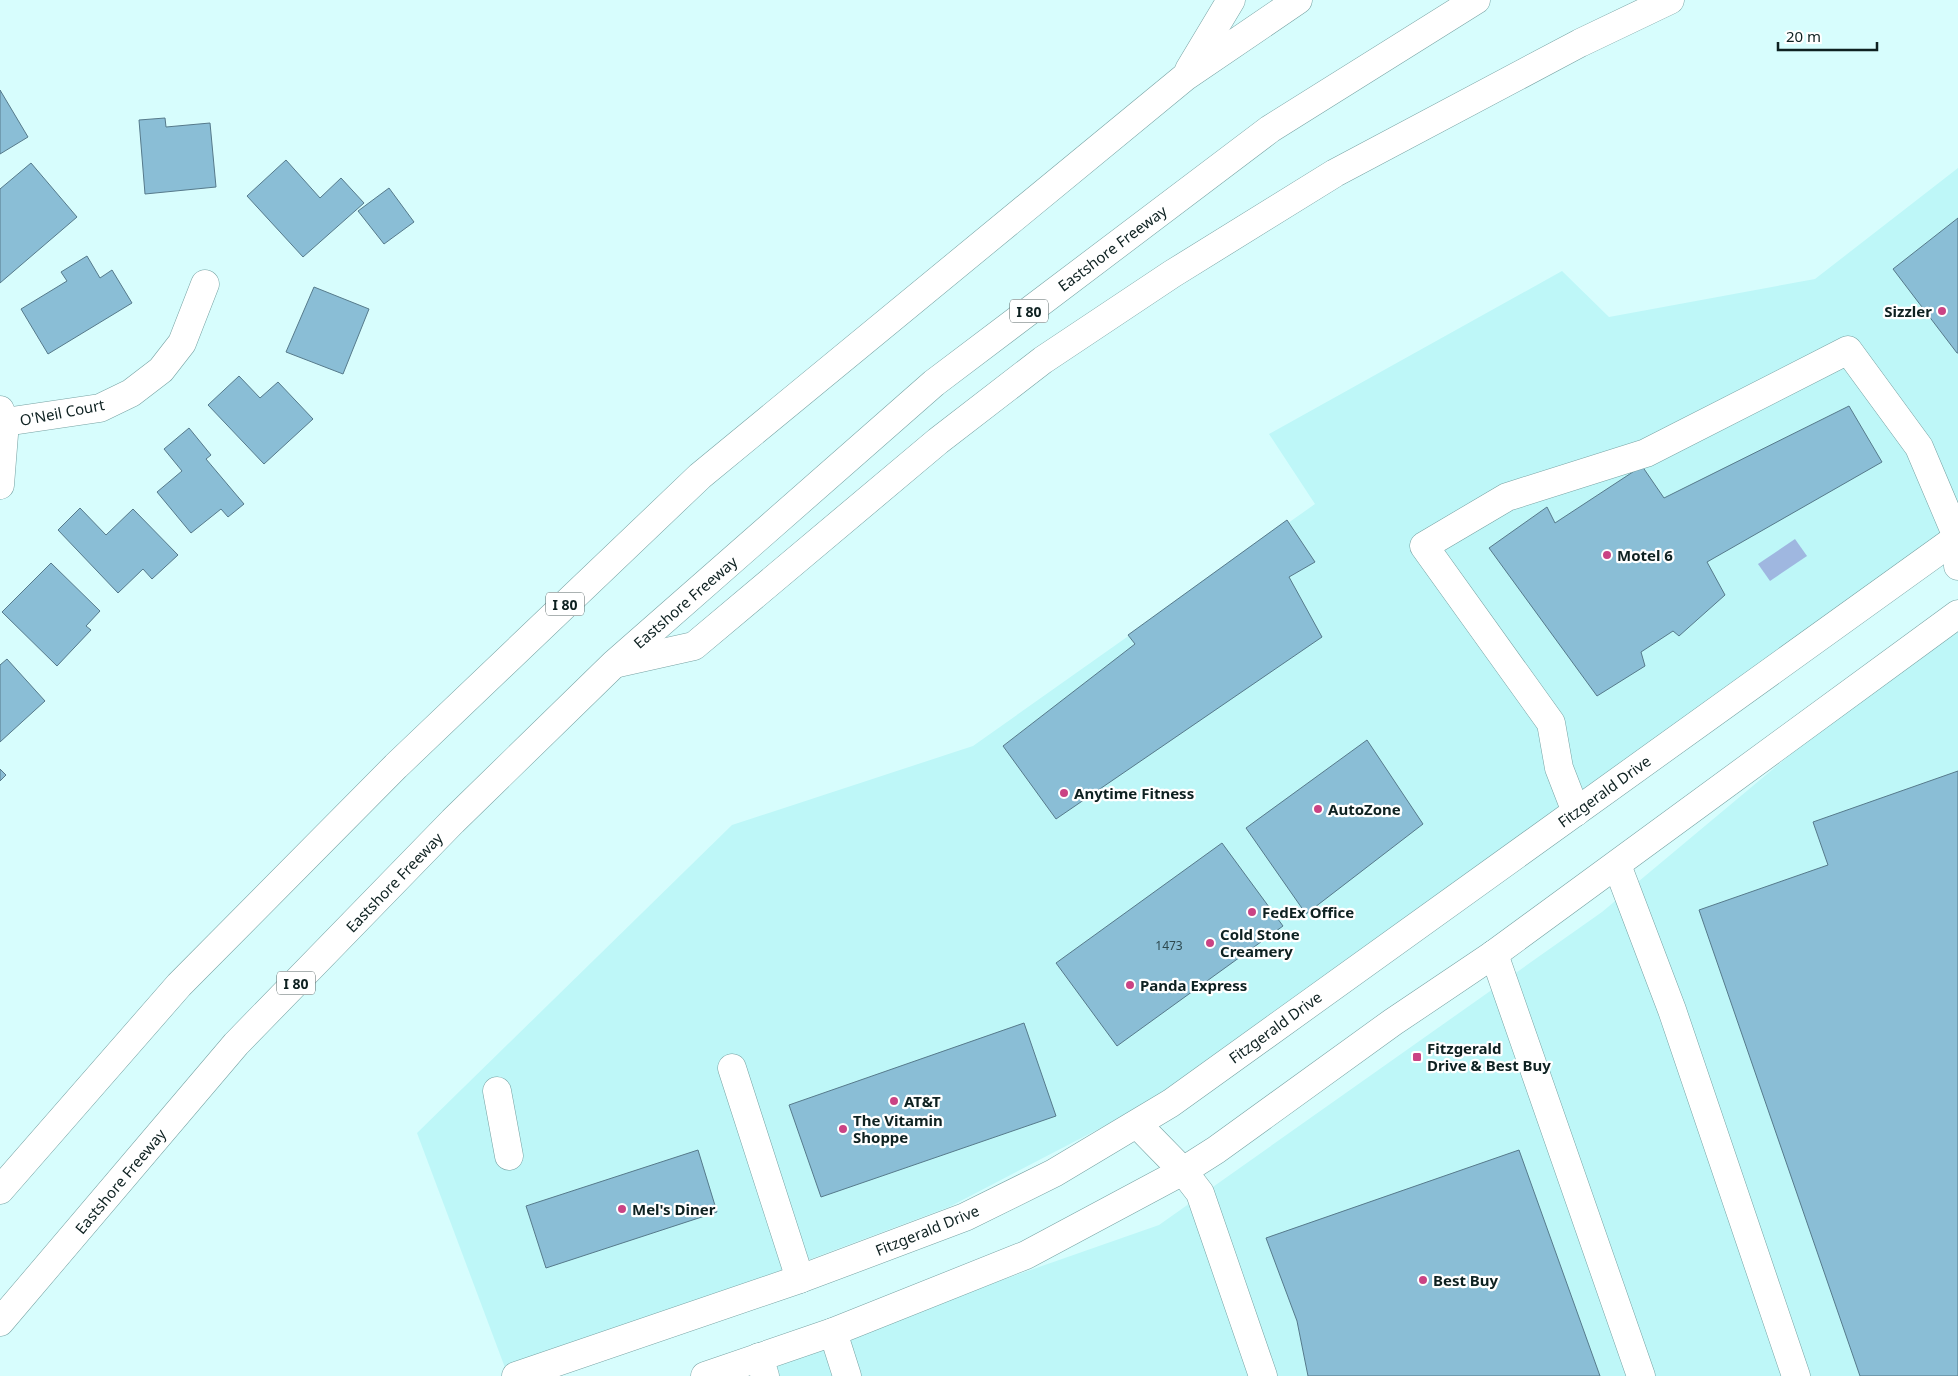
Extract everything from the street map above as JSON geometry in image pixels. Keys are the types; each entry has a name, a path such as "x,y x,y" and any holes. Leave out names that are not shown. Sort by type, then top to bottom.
{"main road":[{"path":"1185,77 1231,0"},
{"name":"I 80","path":"0,1190 179,985 396,766 700,476 1185,77 1298,0"},
{"name":"Eastshore Freeway","path":"0,1322 236,1044 453,821 614,664 934,382 1270,129 1476,0"},
{"path":"614,664 694,646 953,429 1043,360 1172,274 1335,173 1580,43 1670,0"},
{"name":"O'Neil Court","path":"3,416 100,408 131,393 162,370 182,343 205,284"},
{"path":"1576,812 1559,768 1551,723 1424,546 1507,497 1646,453 1848,350 1919,447 1958,538 1958,566"},
{"path":"0,485 3,416"},
{"name":"Fitzgerald Drive","path":"516,1376 800,1279 965,1217 1054,1173 1179,1097 1958,538"},
{"path":"704,1376 762,1367 833,1332 1026,1255 1183,1171 1216,1150 1393,1022 1494,954 1958,614"},
{"path":"1617,865 1672,1010 1796,1376"},
{"path":"1494,954 1641,1376"},
{"path":"732,1068 800,1279"},
{"path":"497,1091 509,1156"},
{"path":"1137,1124 1183,1171 1200,1193 1262,1376"},
{"path":"833,1332 847,1376"}],"shaded area":[{"path":"1958,168 1958,524 1548,824 1139,1108 949,1207 507,1373 417,1133 732,825 973,746 1315,504 1269,434 1562,271 1609,317 1815,279"},
{"path":"1795,539 1807,556 1770,581 1758,564"},
{"path":"1958,630 1958,1376 728,1376 1159,1225 1602,912 1840,713"}],"building":[{"path":"0,90 28,137 0,154"},
{"path":"165,118 166,127 210,123 216,187 145,194 139,120"},
{"path":"286,160 320,198 341,178 364,203 303,257 247,196"},
{"path":"31,163 77,217 0,283 0,189"},
{"path":"389,188 414,222 384,244 358,211"},
{"name":"Sizzler","path":"1958,218 1958,353 1957,353 1893,269"},
{"path":"87,256 100,278 112,270 132,303 48,354 21,309 67,281 61,272"},
{"path":"314,287 369,309 343,374 286,352"},
{"path":"239,376 260,398 278,382 313,419 264,464 208,405"},
{"name":"Motel 6","path":"1849,406 1882,462 1707,562 1725,595 1679,636 1673,631 1641,652 1645,666 1597,696 1489,548 1547,507 1555,523 1642,466 1664,498"},
{"path":"189,428 211,455 206,459 244,504 228,517 221,509 191,533 157,492 182,471 164,449"},
{"path":"80,508 106,535 133,509 178,555 152,579 143,569 118,593 58,530"},
{"path":"1287,520 1315,562 1289,577 1322,637 1056,819 1003,746 1135,644 1128,635"},
{"path":"51,563 100,611 86,626 91,630 57,666 2,612"},
{"path":"7,659 45,701 0,742 0,665"},
{"path":"1367,740 1423,824 1306,914 1246,828"},
{"path":"0,769 6,775 0,781"},
{"path":"1958,771 1958,1376 1860,1376 1699,910 1828,865 1813,822"},
{"path":"1222,843 1283,926 1117,1046 1056,963"},
{"path":"1024,1023 1056,1116 821,1197 789,1105"},
{"name":"Mel's Diner","path":"698,1150 717,1212 546,1268 526,1206"},
{"name":"Best Buy","path":"1519,1150 1600,1376 1308,1376 1297,1321 1266,1238"}],"place":[{"name":"Sizzler","path":"1942,311"},
{"name":"Motel 6","path":"1607,555"},
{"name":"Anytime Fitness","path":"1064,793"},
{"name":"AutoZone","path":"1318,809"},
{"name":"FedEx Office","path":"1252,912"},
{"name":"Cold Stone Creamery","path":"1210,943"},
{"name":"Panda Express","path":"1130,985"},
{"name":"Fitzgerald Drive & Best Buy","path":"1417,1057"},
{"name":"AT&T","path":"894,1101"},
{"name":"The Vitamin Shoppe","path":"843,1129"},
{"name":"Mel's Diner","path":"622,1209"},
{"name":"Best Buy","path":"1423,1280"}]}
